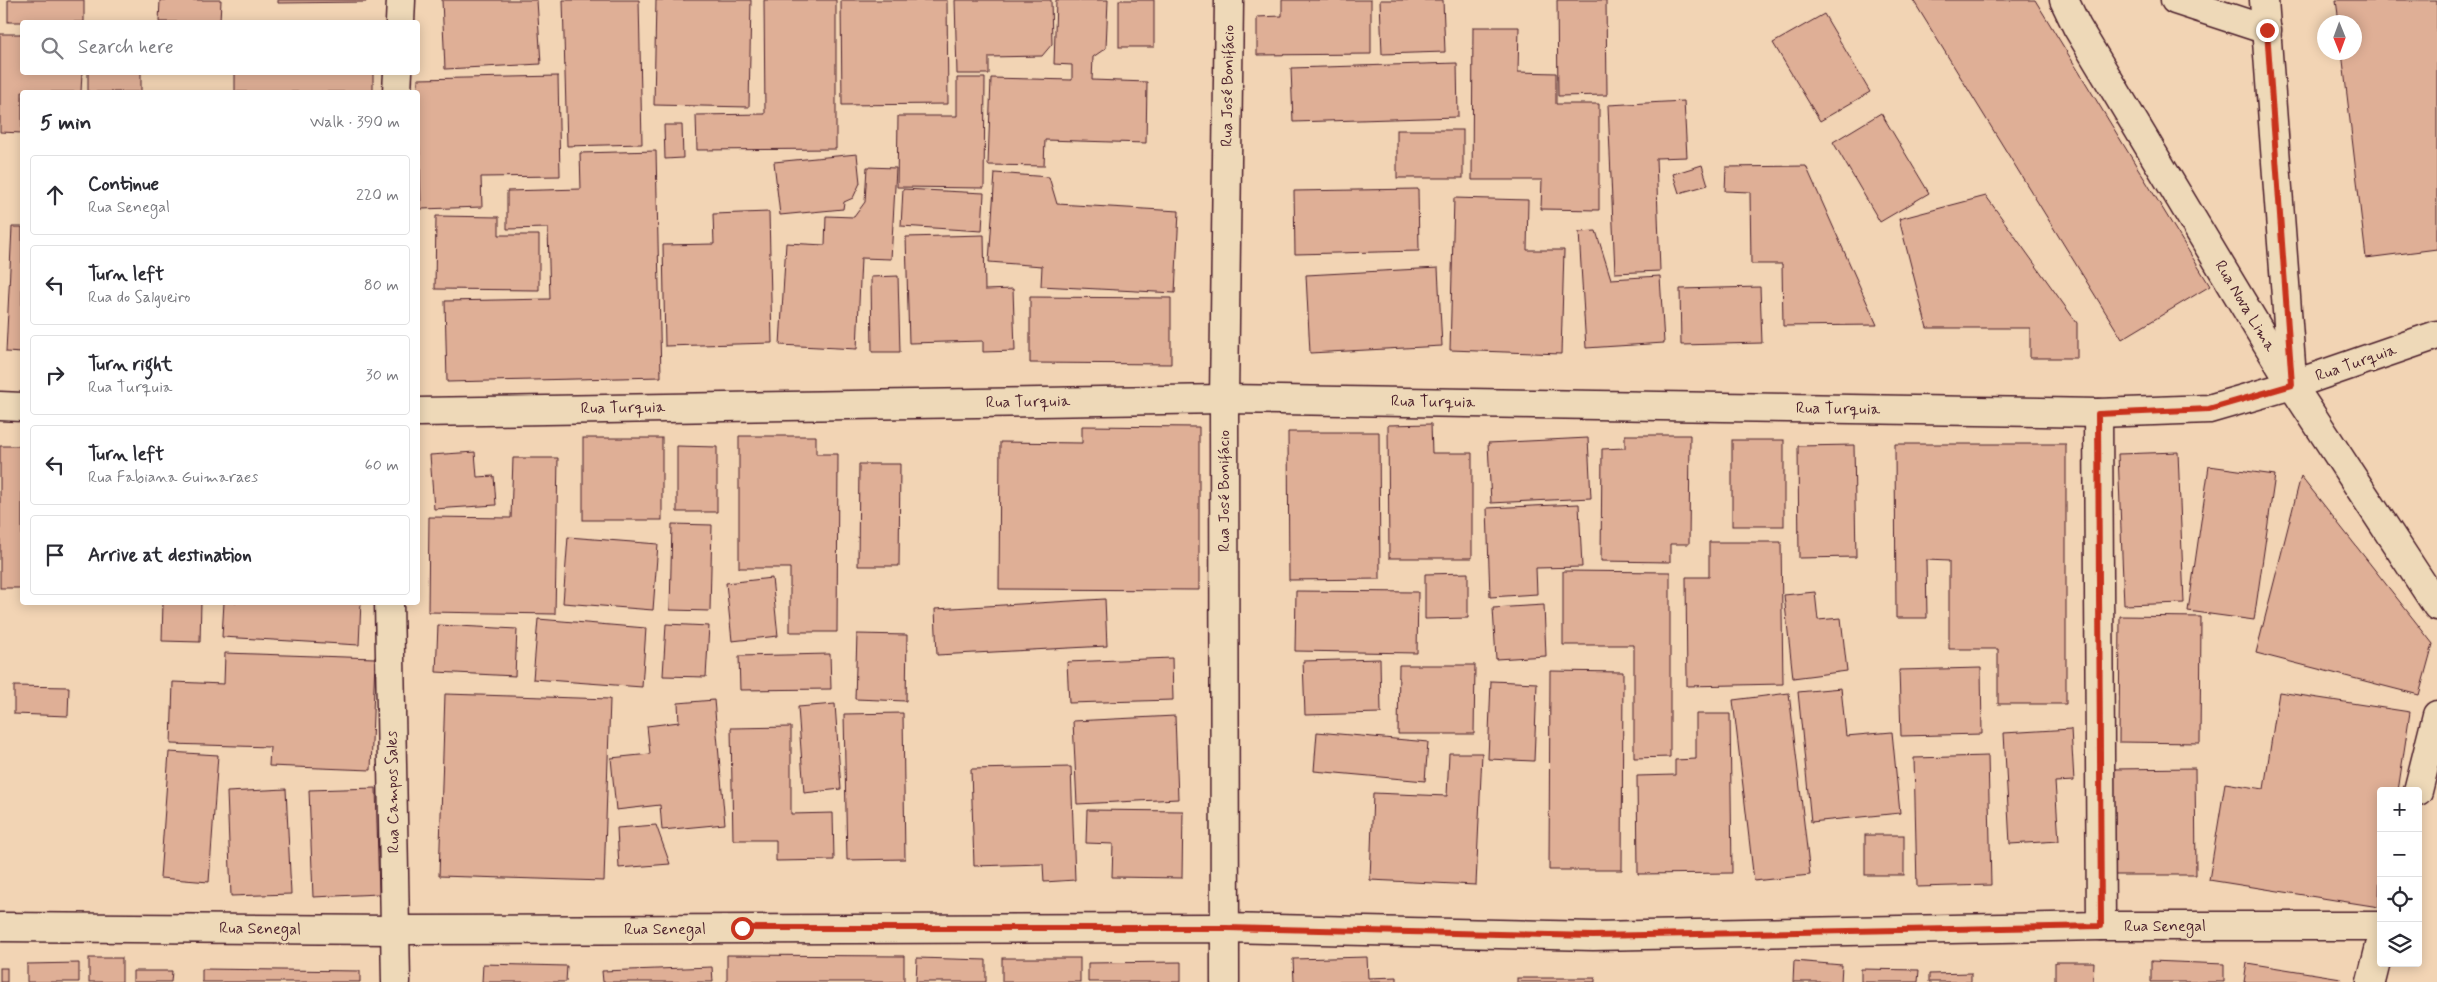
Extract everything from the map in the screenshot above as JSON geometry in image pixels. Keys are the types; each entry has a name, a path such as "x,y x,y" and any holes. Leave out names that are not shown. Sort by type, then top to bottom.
{"street":[{"path":"400,20 401,0"},
{"name":"Rua José Bonifácio","path":"1225,982 1224,399 1229,0"},
{"name":"Rua Nova Lima","path":"2064,0 2077,26 2292,385 2437,606"},
{"path":"2175,0 2267,30"},
{"path":"2264,0 2292,385"},
{"path":"397,90 398,75"},
{"name":"Rua Turquia","path":"420,412 1224,399 2098,414 2209,409 2292,385 2437,335"},
{"path":"0,406 20,407"},
{"path":"2098,414 2101,926"},
{"name":"Rua Campos Sales","path":"389,605 396,982"},
{"path":"2419,787 2437,715"},
{"name":"Rua Senegal","path":"0,927 396,930 1226,928 1593,936 2101,926 2377,926"},
{"path":"2371,982 2377,958"}],"building":[{"path":"8,0 84,0 84,20 20,20 20,22 8,22"},
{"path":"160,0 221,0 220,20 159,20"},
{"path":"278,0 366,0 366,2 278,3"},
{"path":"442,0 537,0 541,64 445,69"},
{"path":"563,0 639,0 642,144 567,146"},
{"path":"656,0 751,0 749,107 654,105"},
{"path":"764,0 836,0 836,149 697,150 696,115 765,114"},
{"path":"841,0 947,0 948,104 842,105"},
{"path":"955,0 1051,0 1052,44 1042,56 989,57 989,74 957,74"},
{"path":"1056,0 1108,0 1106,48 1093,57 1092,80 1147,82 1146,143 1045,140 1044,166 988,165 991,78 1072,80 1072,65 1054,64"},
{"path":"1119,0 1154,0 1154,47 1119,47"},
{"path":"1282,0 1371,0 1371,54 1257,55 1257,17 1282,16"},
{"path":"1380,0 1443,0 1445,52 1382,54"},
{"path":"1557,0 1606,0 1607,95 1558,96"},
{"path":"1913,0 2035,0 2210,286 2122,339"},
{"path":"2336,0 2437,0 2437,249 2366,258 2343,60 2362,60 2362,15 2338,15"},
{"path":"1824,14 1870,92 1820,121 1773,43"},
{"path":"1473,27 1519,27 1518,72 1556,73 1556,104 1599,104 1599,210 1541,209 1542,180 1472,180"},
{"path":"0,34 20,34 20,75 82,75 81,90 20,90 20,133 0,132"},
{"path":"1457,63 1458,117 1293,122 1291,68"},
{"path":"88,75 141,75 141,90 88,90"},
{"path":"235,75 373,75 373,90 235,90"},
{"path":"558,76 560,176 481,177 482,207 421,209 420,90 418,90 418,79"},
{"path":"957,78 985,78 984,188 897,187 898,116 957,116"},
{"path":"1684,101 1687,157 1656,158 1660,271 1615,273 1608,105"},
{"path":"1881,113 1929,193 1880,222 1833,142"},
{"path":"664,125 682,125 683,158 665,159"},
{"path":"1397,130 1463,130 1463,178 1397,178"},
{"path":"656,151 661,377 447,382 445,301 550,299 548,228 507,229 507,191 581,189 580,153"},
{"path":"857,154 860,183 853,198 844,202 843,209 780,215 774,162"},
{"path":"1702,165 1708,185 1679,193 1673,174"},
{"path":"1806,166 1877,325 1783,326 1782,264 1751,264 1750,192 1725,191 1726,167"},
{"path":"867,167 896,168 891,259 861,258 857,349 780,345 786,243 825,245 826,216 854,217 865,202"},
{"path":"995,173 1049,177 1057,204 1179,211 1175,293 1041,286 1042,266 989,262"},
{"path":"903,189 984,193 982,231 901,226"},
{"path":"1418,189 1419,251 1295,254 1294,191"},
{"path":"1986,196 2077,323 2077,358 2030,358 2030,328 1927,328 1899,219"},
{"path":"1454,198 1528,200 1527,250 1564,250 1561,354 1450,350"},
{"path":"769,212 772,343 665,346 663,245 714,244 713,214"},
{"path":"436,216 499,217 499,235 539,235 539,290 435,289"},
{"path":"12,227 20,227 20,353 6,352"},
{"path":"1596,231 1611,279 1660,276 1664,343 1586,348 1579,232"},
{"path":"984,235 985,290 1013,289 1015,351 983,352 983,341 909,343 906,237"},
{"path":"1438,268 1442,346 1310,353 1306,275"},
{"path":"898,276 900,352 872,352 871,277"},
{"path":"1760,287 1762,343 1681,345 1680,289"},
{"path":"1030,297 1171,298 1171,364 1030,363"},
{"path":"1431,424 1432,453 1472,453 1472,558 1389,558 1388,425"},
{"path":"1082,426 1199,427 1199,590 999,589 1000,442 1082,443"},
{"path":"1288,432 1379,432 1380,579 1289,580"},
{"path":"1625,435 1690,435 1689,544 1670,544 1670,562 1601,561 1602,449 1625,448"},
{"path":"739,436 816,436 816,454 838,454 837,632 790,632 790,568 739,568"},
{"path":"583,438 662,438 662,520 583,520"},
{"path":"1588,438 1591,498 1491,503 1488,443"},
{"path":"1732,440 1784,440 1784,526 1732,526"},
{"path":"1895,444 2066,444 2066,704 1998,704 1998,649 1949,649 1949,561 1926,560 1927,618 1896,618"},
{"path":"1854,445 1856,557 1799,558 1798,446"},
{"path":"0,446 20,446 20,588 0,588"},
{"path":"677,446 717,447 717,512 677,512"},
{"path":"475,452 477,477 494,476 496,505 434,509 430,455"},
{"path":"2178,452 2184,603 2124,605 2118,454"},
{"path":"513,458 558,458 555,614 428,612 429,517 511,518"},
{"path":"859,464 900,464 899,566 858,566"},
{"path":"2209,466 2275,475 2254,620 2188,611"},
{"path":"2301,476 2433,644 2419,695 2256,653"},
{"path":"1579,504 1582,567 1536,568 1537,594 1490,597 1487,508"},
{"path":"672,524 712,525 710,611 670,610"},
{"path":"568,537 658,544 653,610 563,603"},
{"path":"1709,542 1781,542 1783,684 1687,686 1686,577 1709,577"},
{"path":"1563,571 1670,572 1670,757 1634,758 1634,645 1563,645"},
{"path":"1468,573 1468,618 1425,619 1425,574"},
{"path":"772,578 778,636 732,641 726,583"},
{"path":"1296,591 1418,592 1417,653 1295,651"},
{"path":"1815,592 1818,620 1841,618 1847,671 1793,678 1784,595"},
{"path":"1105,599 1107,646 937,655 935,609"},
{"path":"163,605 201,605 200,642 162,641"},
{"path":"224,605 361,605 359,645 222,637"},
{"path":"1544,605 1546,656 1496,659 1493,608"},
{"path":"2120,616 2201,617 2200,743 2119,742"},
{"path":"538,619 646,628 642,687 533,679"},
{"path":"666,624 709,626 706,677 663,676"},
{"path":"438,625 517,629 515,676 436,672"},
{"path":"857,634 907,635 906,701 855,699"},
{"path":"225,653 375,658 371,770 269,766 270,747 171,744 173,682 224,684"},
{"path":"830,654 831,689 740,690 739,656"},
{"path":"1172,658 1173,700 1069,703 1067,662"},
{"path":"1380,659 1381,713 1305,715 1303,661"},
{"path":"1399,665 1475,665 1474,734 1398,734"},
{"path":"1981,668 1982,734 1901,736 1899,670"},
{"path":"1550,671 1623,672 1622,870 1549,870"},
{"path":"1491,681 1537,683 1534,761 1488,759"},
{"path":"14,686 69,687 68,716 14,714"},
{"path":"1841,688 1846,736 1892,732 1900,813 1811,822 1798,692"},
{"path":"2279,692 2410,712 2399,787 2377,787 2377,907 2209,880 2225,783 2264,789"},
{"path":"1789,693 1810,875 1754,881 1733,700"},
{"path":"445,694 610,699 604,881 439,876"},
{"path":"714,700 725,824 662,830 660,805 616,810 611,758 650,754 647,726 679,722 678,703"},
{"path":"835,704 841,789 804,793 798,707"},
{"path":"903,713 905,859 847,860 844,714"},
{"path":"1696,714 1730,714 1732,873 1638,874 1637,776 1675,775 1675,760 1696,759"},
{"path":"1175,716 1178,799 1077,804 1073,721"},
{"path":"791,727 791,814 833,813 834,860 776,861 776,840 733,840 731,728"},
{"path":"2071,729 2074,781 2055,782 2059,841 2010,844 2004,733"},
{"path":"1317,732 1428,742 1425,781 1314,771"},
{"path":"169,752 218,755 209,882 160,878"},
{"path":"1449,753 1482,753 1476,885 1370,880 1373,793 1447,796"},
{"path":"1988,756 1991,885 1917,887 1914,758"},
{"path":"1071,767 1075,880 1044,882 1043,864 974,866 971,769"},
{"path":"2195,768 2196,875 2115,875 2114,769"},
{"path":"376,788 379,894 313,897 309,790"},
{"path":"286,789 291,894 231,896 227,792"},
{"path":"1087,810 1183,811 1182,878 1112,877 1113,844 1086,843"},
{"path":"656,825 670,864 619,868 617,828"},
{"path":"1865,835 1904,835 1904,875 1865,875"},
{"path":"727,955 904,956 904,982 727,982"},
{"path":"1367,957 1368,978 1397,977 1397,982 1294,982 1293,959"},
{"path":"89,958 122,958 122,982 89,982"},
{"path":"917,958 986,960 986,982 916,982"},
{"path":"1002,958 1080,958 1080,982 1002,982"},
{"path":"1794,961 1842,965 1841,982 1793,982"},
{"path":"2151,961 2224,964 2224,982 2151,982"},
{"path":"1181,962 1181,982 1088,982 1088,963"},
{"path":"2055,962 2094,962 2093,982 2055,982"},
{"path":"79,963 79,982 27,982 27,964"},
{"path":"2247,963 2341,978 2340,982 2244,982"},
{"path":"483,964 567,966 566,982 482,982"},
{"path":"712,967 713,982 603,982 602,971"},
{"path":"0,968 7,968 7,982 0,982"},
{"path":"202,969 360,971 360,982 202,982"},
{"path":"1861,969 1919,970 1918,982 1861,982"},
{"path":"133,971 172,971 171,982 133,982"},
{"path":"1971,973 1971,982 1929,982 1929,974"},
{"path":"1517,978 1595,978 1595,982 1517,982"}],"route":[{"path":"742,928 1226,928 1593,936 2101,926 2098,414 2209,409 2292,385 2267,30"}]}
